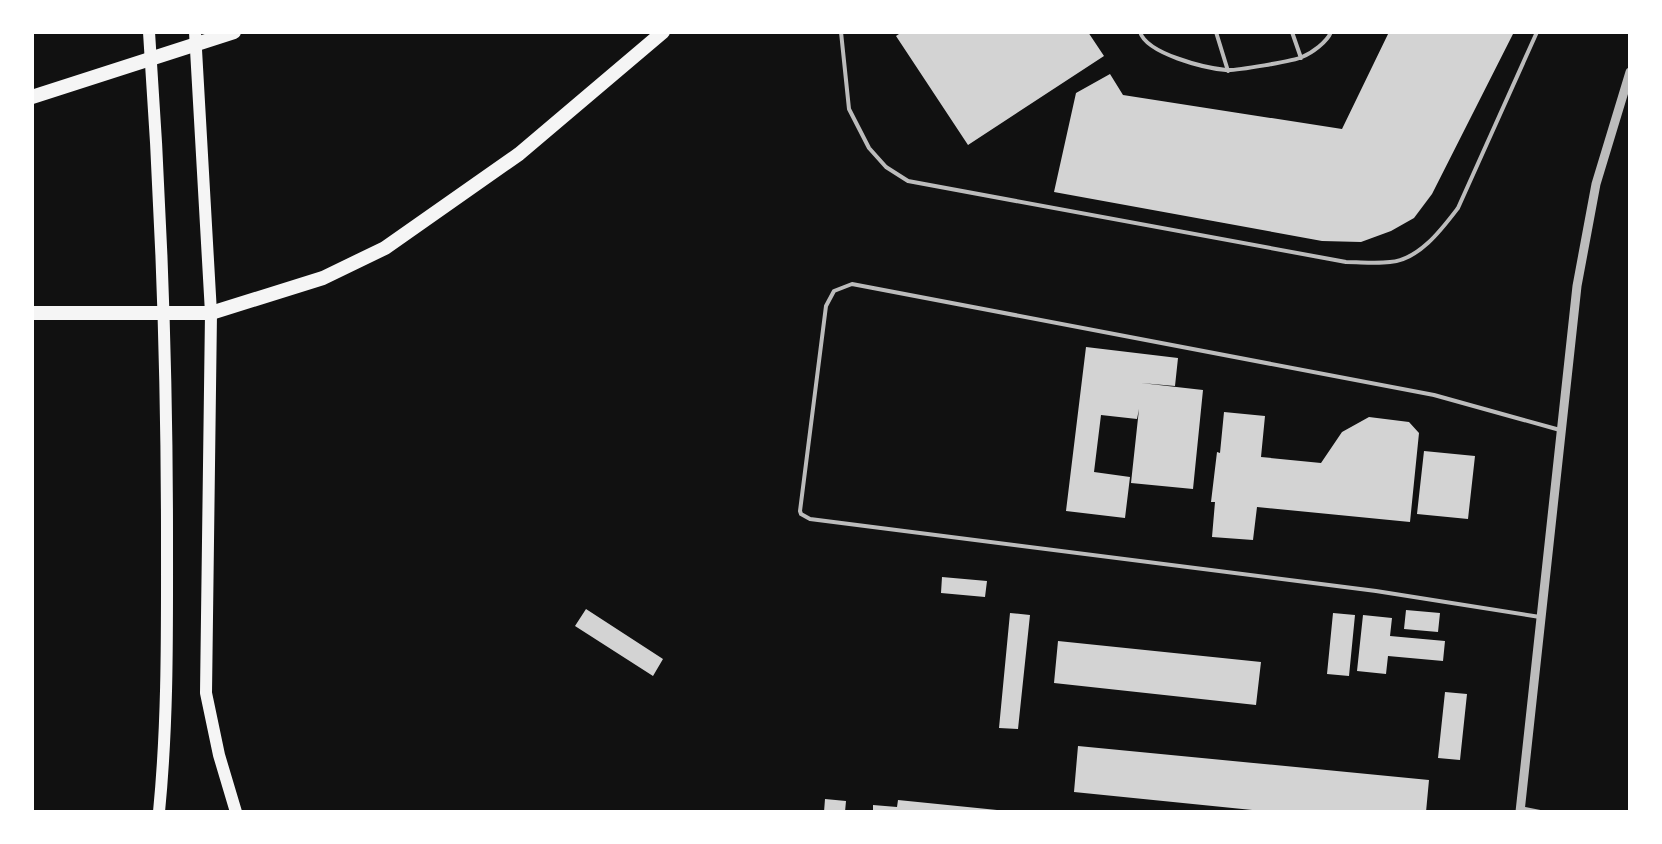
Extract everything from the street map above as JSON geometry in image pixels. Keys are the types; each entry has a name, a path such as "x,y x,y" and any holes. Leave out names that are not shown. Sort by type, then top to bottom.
{"highway":[{"path":"32,97 234,32"},
{"path":"32,313 211,313 323,278 385,248 519,154 663,32"}],"main road":[{"path":"149,32 158,153 167,463 167,653 164,758 159,812"},
{"path":"195,32 203,141 211,313 206,693 219,756 236,812"}],"street":[{"path":"1520,810 1577,286 1596,184 1630,72"}],"lane":[{"path":"841,32 849,108 869,148 886,167 908,181 1346,262 1392,262 1421,250 1441,230 1458,208 1537,32"},
{"path":"1140,32 1147,43 1189,63 1228,70 1301,58 1328,38 1331,32"},
{"path":"1216,32 1228,70"},
{"path":"1292,32 1301,58"},
{"path":"1540,617 1376,591 810,519 800,511 826,306 834,291 852,284 1434,395 1560,430"},
{"path":"1520,810 1540,812"}],"building":[{"path":"902,32 1088,32 1104,56 968,145 896,36"},
{"path":"1389,32 1514,32 1432,194 1414,218 1391,231 1361,242 1322,241 1054,192 1076,93 1110,74 1123,95 1342,129"},
{"path":"1086,347 1178,358 1175,386 1141,383 1203,390 1193,489 1131,483 1139,409 1137,419 1101,415 1094,472 1130,477 1125,518 1066,511"},
{"path":"1224,412 1265,416 1261,457 1321,463 1342,432 1369,417 1409,422 1419,433 1410,522 1257,507 1253,540 1212,537 1215,502 1211,502 1217,452 1220,453"},
{"path":"1424,451 1475,456 1468,519 1417,514"},
{"path":"942,577 987,581 985,597 941,593"},
{"path":"586,609 663,659 653,676 575,626"},
{"path":"1406,610 1440,613 1438,632 1404,629"},
{"path":"1010,613 1030,615 1018,729 999,728"},
{"path":"1333,613 1355,615 1349,676 1327,674"},
{"path":"1363,615 1392,618 1390,636 1445,641 1443,661 1388,656 1386,674 1357,671"},
{"path":"1058,641 1261,662 1256,705 1054,683"},
{"path":"1445,692 1467,694 1460,760 1438,758"},
{"path":"1078,746 1429,780 1426,812 1273,812 1074,792"},
{"path":"825,799 846,801 845,812 824,812"},
{"path":"898,800 997,810 997,812 873,812 873,805 897,807"}]}
